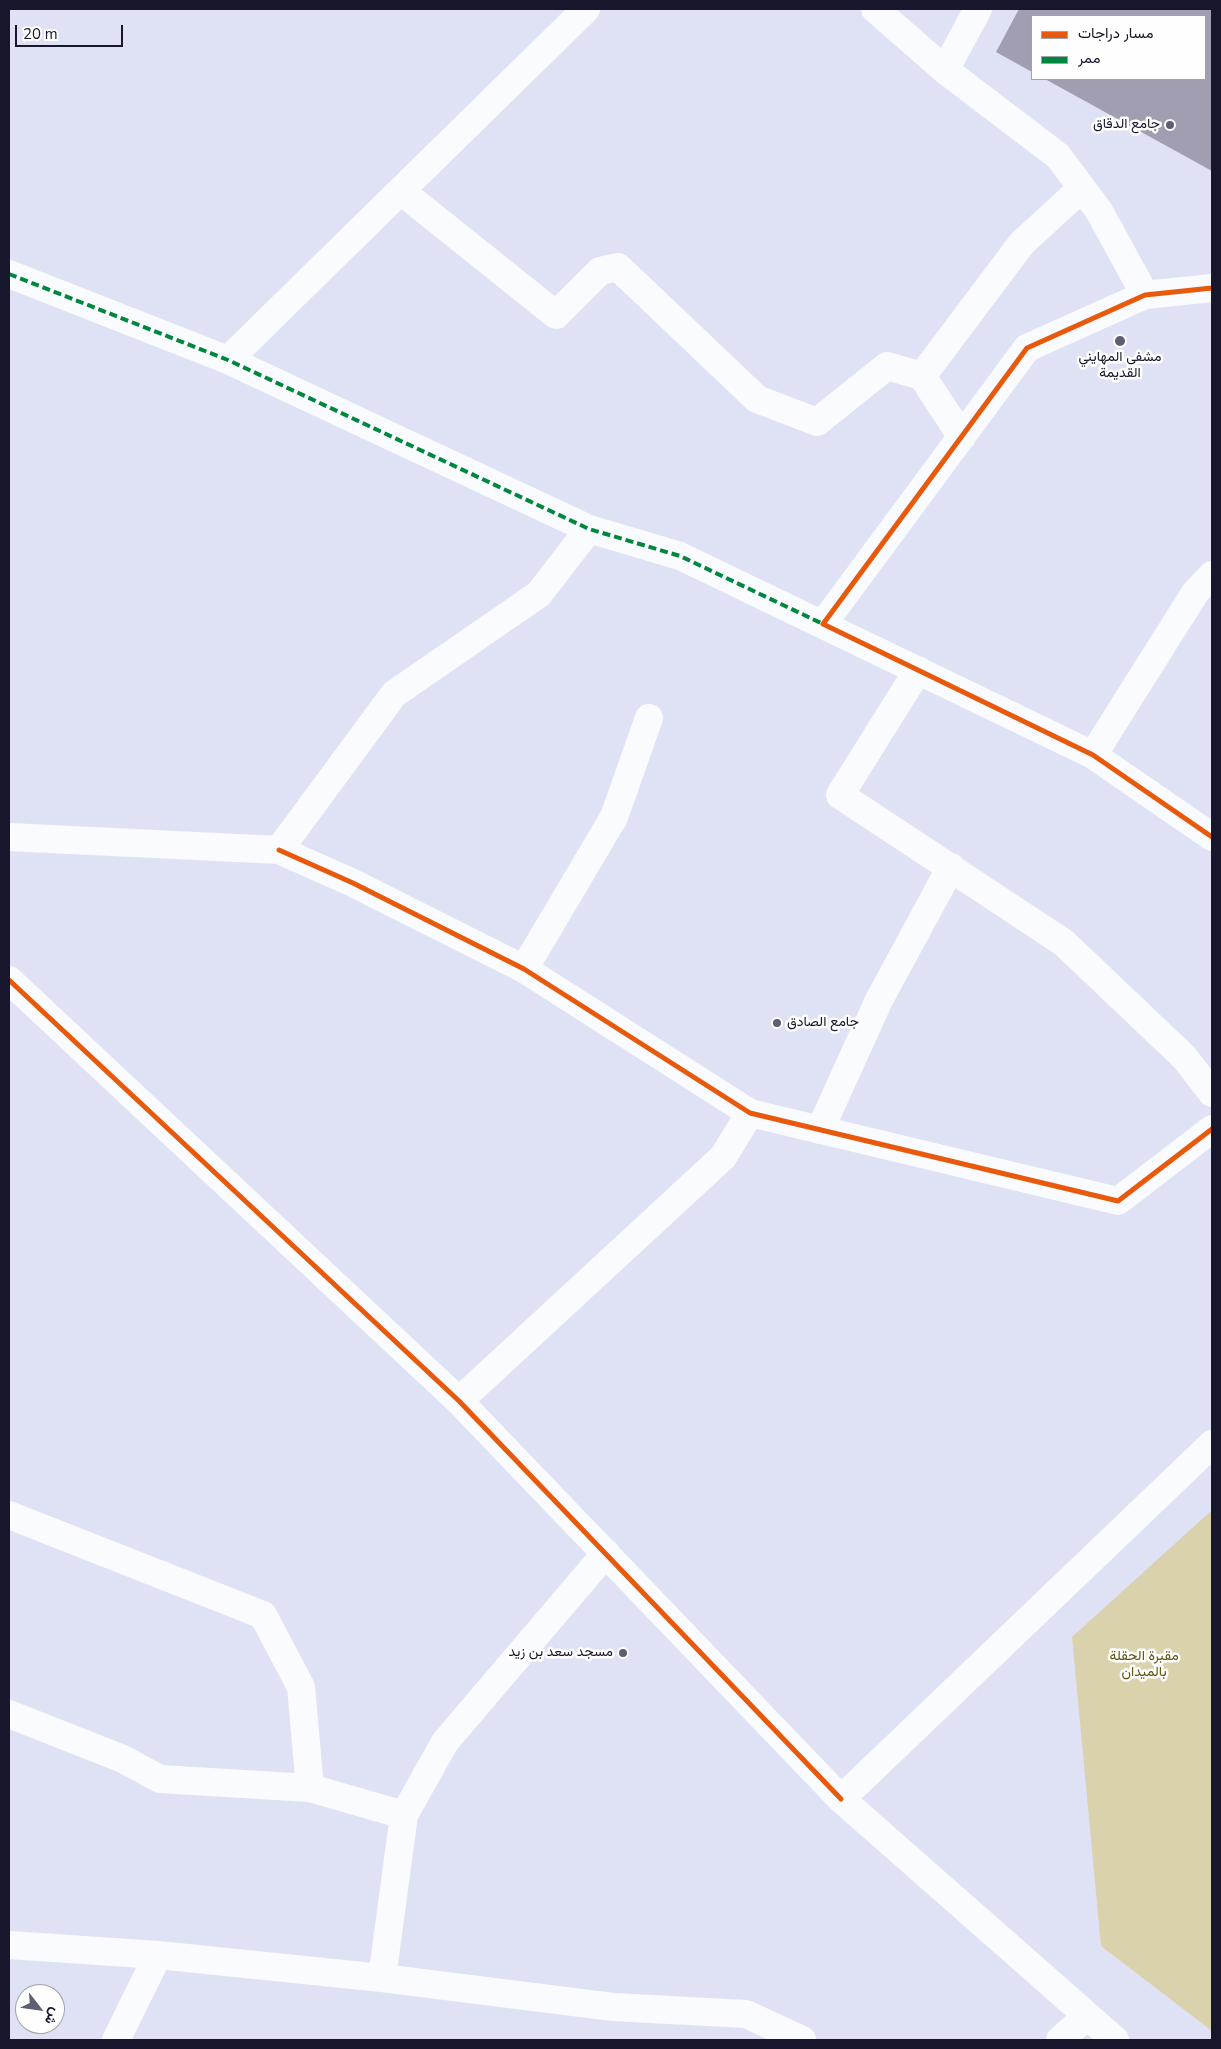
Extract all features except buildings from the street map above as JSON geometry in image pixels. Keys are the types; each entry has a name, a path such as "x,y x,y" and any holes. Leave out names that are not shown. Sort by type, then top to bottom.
{"street":[{"path":"228,360 586,9"},
{"path":"875,9 945,70 1058,156 1099,212 1145,295"},
{"path":"945,70 978,9"},
{"path":"922,376 1022,243 1082,188"},
{"path":"401,191 556,315 600,271 618,267 757,398 817,422 887,366 922,376 962,437"},
{"path":"9,274 228,360 589,529 680,556 1093,755 1212,837"},
{"path":"823,624 1027,348 1145,295 1212,288"},
{"path":"279,850 394,694 539,594 589,529"},
{"path":"1093,755 1195,593 1212,575"},
{"path":"918,670 840,795 1064,943 1184,1057 1212,1094"},
{"path":"524,969 614,817 649,718"},
{"path":"9,837 279,850 353,883 524,969 750,1113 820,1130 1118,1201 1212,1129"},
{"path":"820,1130 879,1000 951,867"},
{"path":"9,980 459,1401 840,1799 1115,2040"},
{"path":"459,1401 723,1157 750,1113"},
{"path":"840,1799 1212,1444"},
{"path":"9,1515 263,1615 301,1687 310,1788"},
{"path":"382,1978 404,1815 445,1742 606,1554"},
{"path":"9,1714 123,1759 160,1779 310,1788 404,1815"},
{"path":"9,1945 158,1955 382,1978 613,2007 746,2014 802,2040"},
{"path":"116,2040 158,1955"},
{"path":"1060,2040 1087,2016"}],"green space":[{"name":"مقبرة الحقلة بالميدان","path":"1212,1510 1212,2031 1101,1946 1072,1637"}],"marked path":[{"path":"9,274 228,360 589,529 680,556 823,624"}],"cycle path":[{"path":"1212,288 1145,295 1027,348 823,624 1093,755 1212,837"},
{"path":"279,850 353,883 524,969 750,1113 1118,1201 1212,1129"},
{"path":"9,980 459,1401 841,1799"}],"place":[{"name":"جامع الدقاق","path":"1170,125"},
{"name":"مشفى المهايني القديمة","path":"1120,341"},
{"name":"جامع الصادق","path":"777,1023"},
{"name":"مسجد سعد بن زيد","path":"623,1653"}]}
